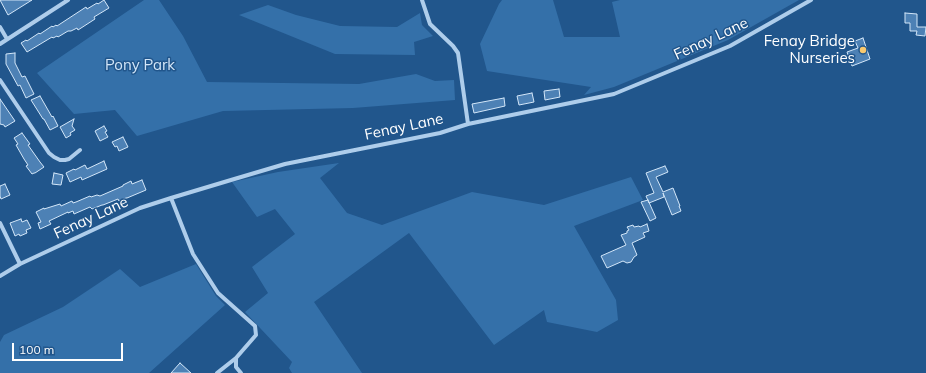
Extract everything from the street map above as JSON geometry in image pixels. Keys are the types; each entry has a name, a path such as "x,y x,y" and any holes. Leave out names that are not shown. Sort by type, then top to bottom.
{"street":[{"path":"0,44 68,0"},
{"path":"422,0 430,24 453,46 458,53 468,124"},
{"name":"Fenay Lane","path":"0,276 20,264 140,208 285,164 440,133 468,124 614,94 730,46 811,0"},
{"path":"0,27 7,39"},
{"path":"0,80 49,153 60,160 65,160 69,159 80,150"},
{"path":"171,198 193,254 218,293 255,326 256,335 236,358 217,373"},
{"path":"0,223 20,264"},
{"path":"236,358 236,367 241,373"}],"green space":[{"name":"Pony Park","path":"144,0 159,0 183,36 207,82 359,84 416,74 435,81 454,80 455,100 353,108 223,111 137,136 115,110 74,114 37,73"},
{"path":"502,0 553,0 564,37 620,37 612,2 620,0 799,0 728,40 614,87 584,95 591,87 487,71 480,44"},
{"path":"268,5 296,15 340,26 397,27 420,13 422,25 433,36 414,42 415,55 335,54 239,15"},
{"path":"339,163 320,178 347,213 382,225 472,192 544,205 631,177 643,200 574,226 616,300 618,320 597,332 547,322 544,310 494,345 409,233 314,302 362,373 292,373 289,368 292,362 245,312 268,293 252,267 295,234 275,209 257,217 232,182 278,172"},
{"path":"196,264 216,296 225,305 149,373 0,373 0,342 4,335 63,307 120,269 140,287"}],"building":[{"path":"0,0 32,0 8,15"},
{"path":"104,0 109,8 94,17 95,19 78,30 77,28 58,37 52,37 27,52 21,43 39,33 40,34 52,26 57,26 86,7 87,9"},
{"path":"905,13 917,14 917,27 926,27 925,36 916,35 917,31 910,31 910,23 905,23"},
{"path":"863,38 870,59 852,66 847,52 858,48 855,41"},
{"path":"15,53 15,63 22,77 25,76 34,94 26,98 20,85 18,86 6,64 6,54"},
{"path":"559,89 560,97 545,100 544,91"},
{"path":"532,93 534,102 519,105 517,96"},
{"path":"40,96 58,126 50,130 31,100"},
{"path":"504,98 505,106 474,113 472,104"},
{"path":"0,99 15,121 5,127 4,125 0,124"},
{"path":"74,119 72,126 75,130 66,138 60,127"},
{"path":"104,126 108,137 100,141 95,131"},
{"path":"22,133 30,144 28,145 44,167 32,174 26,166 28,165 16,145 18,144 14,138"},
{"path":"123,137 128,147 119,151 117,146 115,147 112,142"},
{"path":"104,161 107,169 82,180 81,177 70,182 66,173 85,165 87,169"},
{"path":"665,166 668,172 656,177 663,192 673,188 681,211 672,215 663,193 664,197 649,203 646,196 654,193 646,173"},
{"path":"54,173 63,175 61,185 52,184"},
{"path":"142,180 146,190 119,201 118,199 92,209 90,207 74,214 73,211 68,212 49,221 51,224 40,229 38,223 41,222 36,212 44,208 60,204 61,206 72,201 73,203 90,196 100,196 131,181 132,184"},
{"path":"5,184 10,195 1,199 0,186"},
{"path":"648,200 656,218 650,221 641,202"},
{"path":"21,219 22,222 27,220 31,228 26,230 27,233 20,236 19,234 15,236 10,223"},
{"path":"647,224 649,231 643,233 645,237 632,243 637,255 631,262 627,263 623,261 607,268 601,256 626,245 621,235 627,233 629,230 627,227 633,225 634,227 640,227"},
{"path":"180,363 191,373 171,373"}],"place":[{"name":"Fenay Bridge Nurseries","path":"863,50"}]}
